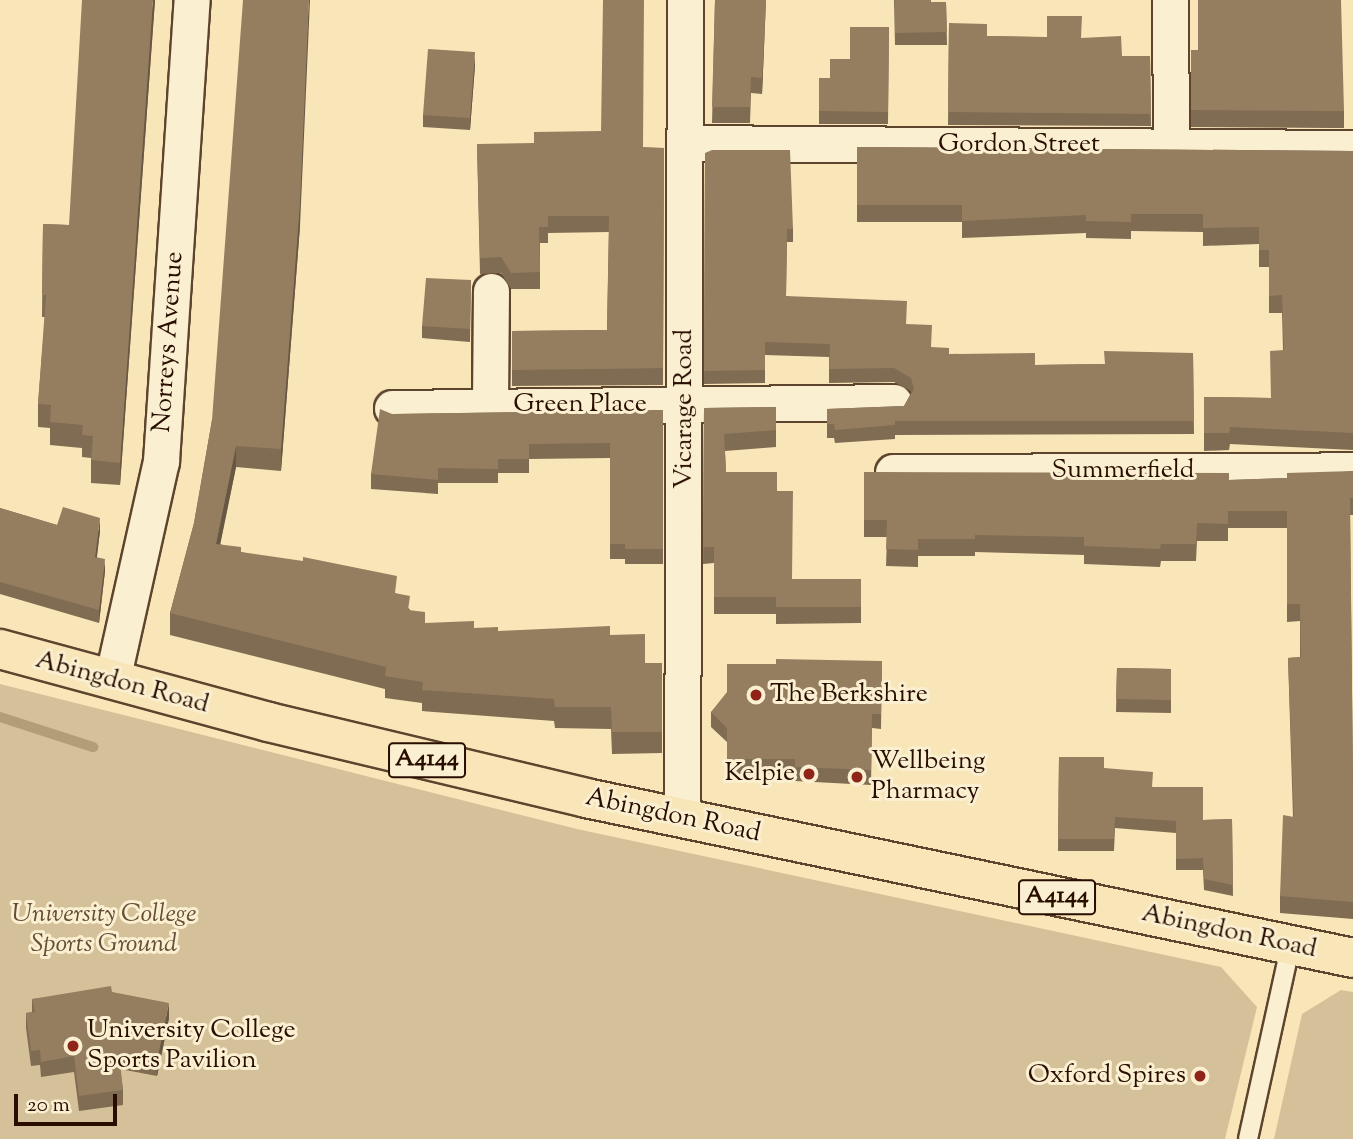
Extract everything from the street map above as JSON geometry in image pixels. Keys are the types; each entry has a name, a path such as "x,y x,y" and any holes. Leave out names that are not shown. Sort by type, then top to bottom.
{"main road":[{"name":"Abingdon Road","path":"0,649 281,725 682,818 1353,958"}],"street":[{"name":"Norreys Avenue","path":"112,680 161,461 192,0"},
{"name":"Vicarage Road","path":"682,818 685,0"},
{"path":"1170,0 1171,147"},
{"name":"Gordon Street","path":"684,143 1353,148"},
{"path":"489,404 491,291"},
{"name":"Green Place","path":"392,408 489,404 894,402"},
{"name":"Summerfield","path":"893,472 1353,470"}],"lane":[{"path":"1248,1139 1290,944"}],"green space":[{"name":"University College Sports Ground","path":"0,684 577,829 1221,967 1257,1007 1225,1139 0,1139"},
{"path":"1341,990 1353,992 1353,1139 1274,1139 1302,1014"}],"building":[{"path":"82,0 153,0 120,463 91,460 93,436 82,435 83,425 50,422 51,405 38,404 46,295 42,295 43,224 69,225"},
{"path":"243,0 309,0 300,204 281,449 236,446 216,544 241,547 241,552 303,561 303,557 397,576 395,593 410,596 408,610 425,612 425,623 474,621 474,628 498,627 498,631 610,626 610,635 645,634 645,663 662,663 662,732 612,732 611,707 555,707 554,699 422,690 423,682 385,676 386,667 170,613 194,523 212,420"},
{"path":"603,0 644,0 643,147 664,148 663,368 512,370 512,331 607,330 609,216 548,216 548,227 539,227 540,272 511,273 501,257 480,258 477,144 534,143 534,132 601,131"},
{"path":"715,0 766,0 762,78 751,77 750,107 712,107"},
{"path":"895,0 946,2 947,32 895,33"},
{"path":"1198,0 1341,0 1344,111 1191,110 1191,50 1198,50"},
{"path":"1047,16 1082,16 1081,38 1121,36 1122,56 1150,56 1151,114 948,112 949,23 987,24 987,36 1047,37"},
{"path":"850,27 889,27 888,112 819,111 819,78 830,78 830,59 850,59"},
{"path":"428,49 475,52 470,118 423,115"},
{"path":"857,147 1353,151 1353,433 1230,427 1229,433 1204,433 1204,397 1271,398 1270,351 1284,350 1282,295 1269,296 1269,250 1259,250 1259,227 1203,228 1203,214 1131,214 1131,222 1086,221 1086,215 962,221 962,205 857,205"},
{"path":"712,150 790,150 793,229 787,229 786,296 907,301 906,324 932,325 931,347 949,348 949,354 1035,353 1035,365 1105,364 1104,351 1193,353 1194,421 895,421 895,425 835,430 834,424 827,424 827,409 904,406 914,389 911,378 894,368 829,369 830,344 765,342 765,370 704,371 705,153"},
{"path":"426,278 471,280 470,329 422,326"},
{"path":"776,407 776,430 724,434 726,472 777,472 777,491 793,491 792,579 861,579 861,607 776,607 776,597 714,597 714,547 703,547 704,408"},
{"path":"380,409 392,414 663,410 663,549 625,549 625,544 610,544 610,443 529,444 529,459 498,459 498,469 438,468 438,480 371,474"},
{"path":"1353,471 1353,498 1350,498 1353,902 1280,896 1283,815 1294,817 1288,658 1301,657 1300,604 1287,604 1287,511 1228,511 1228,524 1197,523 1196,544 1161,544 1160,549 1084,546 1084,537 975,535 975,539 918,539 918,550 886,549 887,520 864,520 864,472 1229,473 1229,480 1287,478 1287,473"},
{"path":"63,507 100,518 95,557 105,559 99,610 0,582 0,508 57,525"},
{"path":"776,659 882,661 881,714 872,714 871,770 795,767 795,759 727,759 727,728 711,712 727,692 727,664 776,664"},
{"path":"1117,668 1171,669 1171,700 1116,699"},
{"path":"1059,757 1104,757 1104,768 1153,772 1152,787 1203,787 1203,820 1232,819 1233,885 1204,879 1203,858 1176,859 1176,821 1115,817 1114,839 1058,839"},
{"path":"111,986 112,992 169,1003 157,1061 119,1053 123,1090 79,1096 74,1056 41,1062 40,1050 31,1051 26,1013 35,1012 32,999"}],"waterway":[{"path":"0,717 93,747"}],"place":[{"name":"The Berkshire","path":"756,695"},
{"name":"Kelpie","path":"809,774"},
{"name":"Wellbeing Pharmacy","path":"857,777"},
{"name":"University College Sports Pavilion","path":"73,1046"},
{"name":"Oxford Spires","path":"1200,1076"}]}
